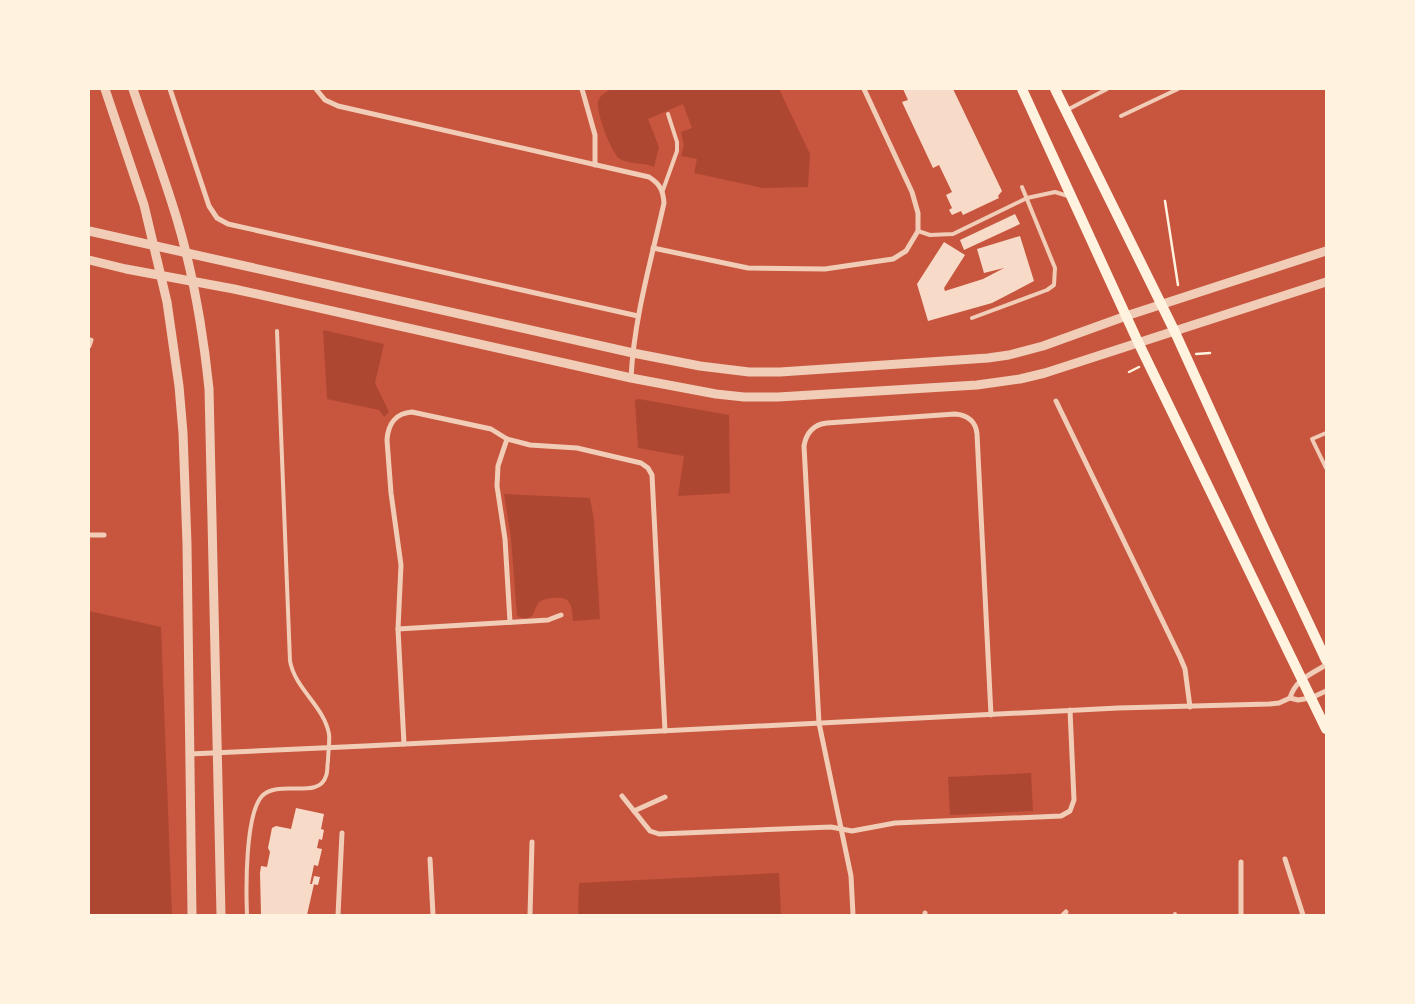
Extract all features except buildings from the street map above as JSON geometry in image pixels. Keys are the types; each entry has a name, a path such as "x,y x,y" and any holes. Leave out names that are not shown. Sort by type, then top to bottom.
{"main road":[{"path":"1022,89 1138,342 1326,729"},
{"path":"1055,89 1174,330 1326,660"}],"street":[{"path":"105,89 144,205 174,344 183,433 192,915"},
{"path":"133,89 176,214 201,318 209,389 221,915"},
{"path":"170,89 209,206 217,218 228,224 638,316"},
{"path":"316,89 326,100 338,106 649,177 656,182 663,190 664,203 638,316 632,353 631,378"},
{"path":"589,89 582,90 595,135 595,165"},
{"path":"653,248 748,268 825,269 893,259 906,251 918,231 918,213 912,192 864,89"},
{"path":"89,231 632,353 700,366 749,372 978,359 1009,355 1037,348 1161,304 1326,251"},
{"path":"89,260 631,378 744,397 778,397 977,384 1020,379 1326,282"},
{"path":"1056,401 1180,657 1185,669 1190,707"},
{"path":"404,744 398,629 401,565 391,493 387,433 392,422 406,412 417,412 490,429 507,439 530,445 577,448 641,462 648,468 652,475 665,731"},
{"path":"853,915 851,876 819,723 804,446 806,436 813,428 822,424 960,414 970,419 976,428 991,714"},
{"path":"507,439 498,466 497,486 505,539 510,622"},
{"path":"89,535 104,535"},
{"path":"398,629 548,620 561,616"},
{"path":"1290,698 1293,689 1302,679 1326,665"},
{"path":"190,754 1070,710 1269,704 1279,703 1290,698 1298,700 1311,698 1326,691"},
{"path":"622,796 650,831 659,834 830,827 852,831 895,823 1065,815 1070,811 1074,800 1070,710"},
{"path":"634,812 664,797"},
{"path":"338,915 342,832"},
{"path":"530,915 532,842"},
{"path":"430,859 433,915"},
{"path":"1285,859 1303,915"},
{"path":"1240,862 1240,915"}],"lane":[{"path":"1067,110 1107,89"},
{"path":"1121,116 1178,89"},
{"path":"663,190 677,151 677,142 668,114"},
{"path":"972,318 1047,290 1054,285 1055,268 1022,186"},
{"path":"918,231 930,235 953,234 1027,198 1055,192 1072,197"},
{"path":"247,915 246,869 252,824 258,803 269,790 276,788 306,789 315,787 323,781 326,776 329,748 329,734 323,716 296,676 290,661 277,331"},
{"path":"1326,433 1312,439 1326,468"}],"path":[{"path":"1166,202 1178,286"}],"shaded area":[{"path":"612,89 779,89 810,154 808,187 763,188 694,173 697,159 681,156 684,145 681,132 692,128 683,104 648,119 659,147 654,167 620,159 612,149 598,107 600,97"},
{"path":"323,330 384,344 375,383 389,412 384,417 379,410 327,399"},
{"path":"639,399 729,415 730,493 678,496 684,456 638,448 635,400"},
{"path":"504,494 590,498 594,520 600,619 573,621 570,604 568,601 560,598 548,598 539,602 530,617 523,618 517,616 511,538"},
{"path":"89,611 161,627 172,915 89,915"},
{"path":"1031,773 1033,811 950,815 948,777"},
{"path":"779,873 781,915 578,915 579,883"}]}
